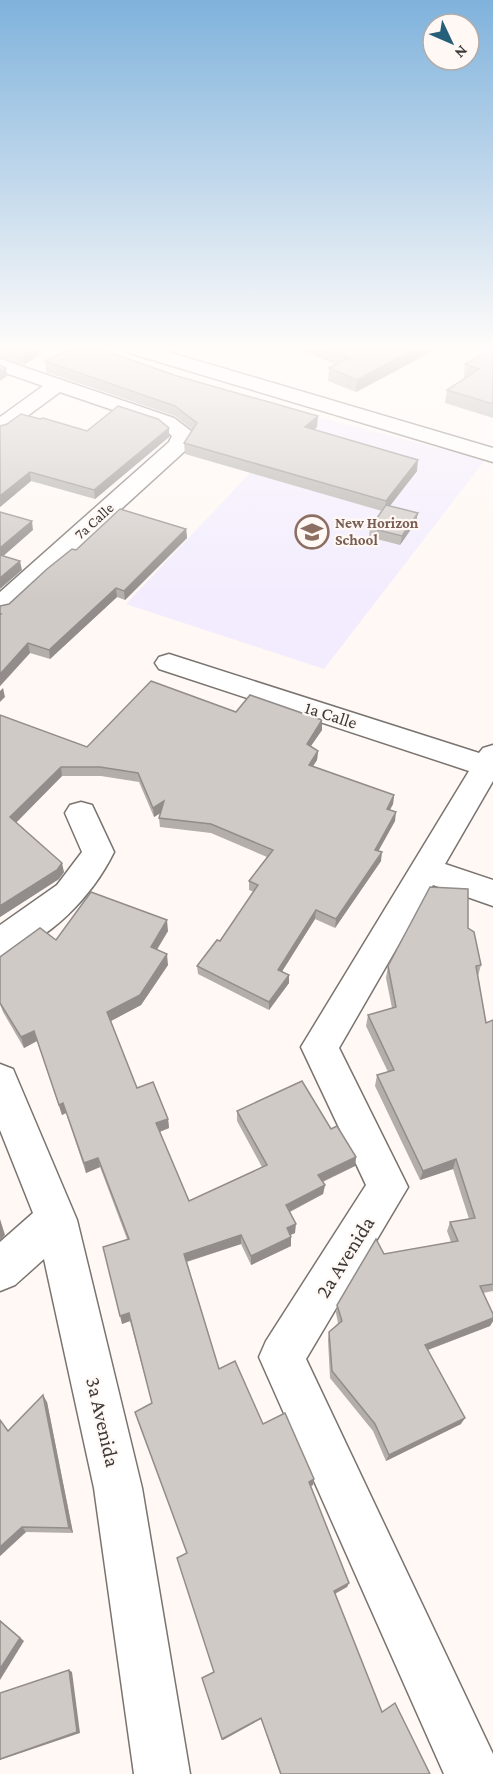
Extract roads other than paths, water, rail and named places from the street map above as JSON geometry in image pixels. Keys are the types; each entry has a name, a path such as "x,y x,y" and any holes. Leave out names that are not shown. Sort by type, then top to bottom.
{"street":[{"name":"7a Calle","path":"0,606 178,445 184,434 181,432"},
{"path":"414,432 493,455"},
{"name":"1a Calle","path":"169,663 491,763"},
{"name":"2a Avenida","path":"474,1774 282,1357 388,1187 320,1047 491,763"},
{"path":"0,943 68,897 90,871 98,852 81,813"},
{"path":"425,870 493,893"},
{"name":"3a Avenida","path":"0,1081 56,1220 118,1488 162,1774"},
{"path":"0,1270 56,1220"}],"place":[{"name":"New Horizon School","path":"312,532"}]}
